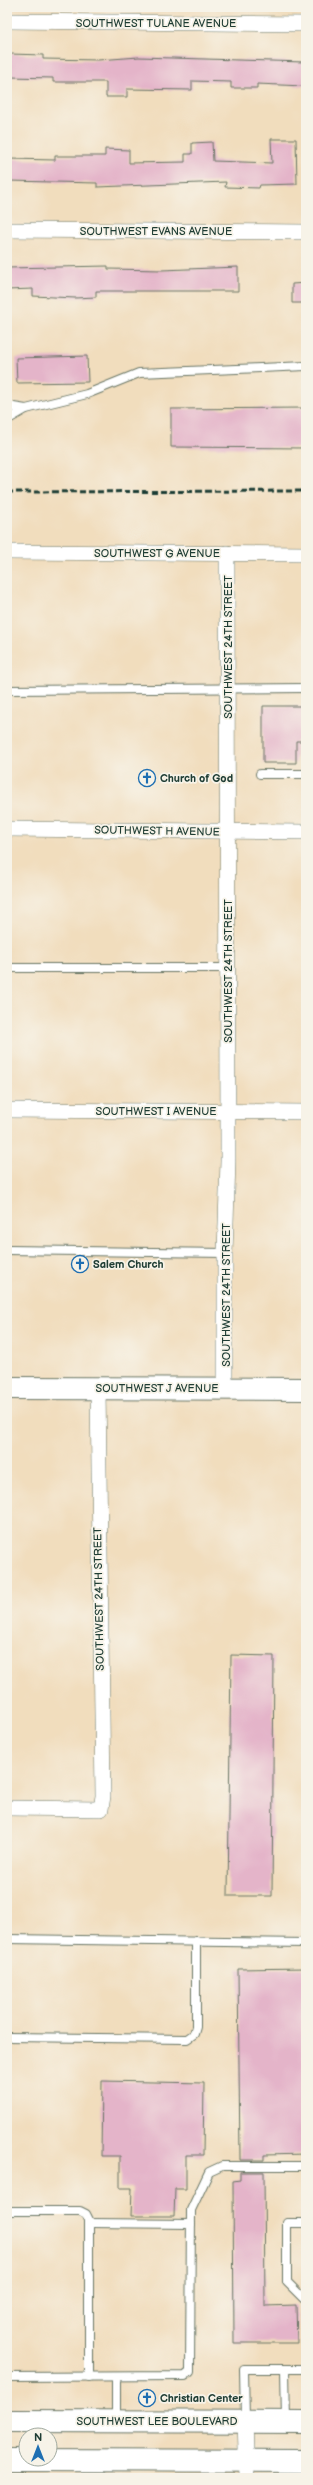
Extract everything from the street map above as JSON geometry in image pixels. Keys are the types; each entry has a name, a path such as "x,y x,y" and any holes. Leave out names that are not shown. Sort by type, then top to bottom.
{"main road":[{"name":"SOUTHWEST J AVENUE","path":"7,1388 306,1389"},
{"name":"SOUTHWEST LEE BOULEVARD","path":"7,2421 296,2422"},
{"path":"7,2460 247,2469 306,2461"}],"street":[{"name":"SOUTHWEST TULANE AVENUE","path":"7,21 306,24"},
{"name":"SOUTHWEST EVANS AVENUE","path":"7,230 306,232"},
{"name":"SOUTHWEST G AVENUE","path":"7,552 306,554"},
{"name":"SOUTHWEST 24TH STREET","path":"225,1388 225,1253 228,1111 227,553"},
{"name":"SOUTHWEST H AVENUE","path":"7,829 306,832"},
{"name":"SOUTHWEST I AVENUE","path":"7,1110 306,1112"},
{"name":"SOUTHWEST 24TH STREET","path":"7,1808 100,1809 103,1796 98,1388"},
{"path":"246,2422 247,2469"}],"lane":[{"path":"7,420 26,409 87,394 139,373 306,366"},
{"path":"7,406 26,409"},
{"path":"7,690 228,687 306,688"},
{"path":"260,774 306,774"},
{"path":"7,968 228,968"},
{"path":"7,1250 225,1253"},
{"path":"7,1939 306,1942"},
{"path":"7,2037 187,2039 194,2034 196,2027 196,1941"},
{"path":"7,2377 185,2376 190,2372 191,2224 193,2202 206,2177 214,2168 306,2166"},
{"path":"7,2211 80,2211 86,2214 89,2223 89,2377"},
{"path":"89,2223 191,2224"},
{"path":"306,2223 287,2223 287,2282 306,2301"},
{"path":"246,2422 244,2369 306,2369"},
{"path":"284,2369 296,2422"},
{"path":"116,2377 116,2421"}],"building":[{"path":"10,54 43,55 43,59 98,60 139,57 304,62 304,86 257,84 257,88 231,88 231,82 192,81 192,90 127,89 127,97 106,97 106,82 53,82 53,78 10,77"},
{"path":"271,139 296,139 297,184 260,185 259,188 225,187 226,182 97,187 97,183 9,181 9,159 55,160 55,156 105,156 105,149 129,150 129,163 185,162 185,154 192,154 192,143 212,142 213,161 272,163"},
{"path":"108,266 108,269 162,270 238,267 238,291 96,291 96,297 75,298 33,296 33,289 7,290 7,268"},
{"path":"306,283 306,303 292,303 292,284"},
{"path":"87,356 88,382 17,383 16,358"},
{"path":"306,408 306,448 171,447 171,409"},
{"path":"263,706 306,706 306,741 296,741 296,763 263,763"},
{"path":"231,1655 274,1656 272,1896 228,1896"},
{"path":"306,1968 306,2154 264,2155 264,2160 240,2160 238,1969"},
{"path":"102,2081 204,2083 203,2155 186,2155 186,2189 175,2189 174,2216 131,2216 132,2188 120,2188 120,2156 101,2156"},
{"path":"240,2172 264,2172 265,2306 296,2305 297,2343 234,2343 233,2181 240,2180"}],"railway":[{"path":"7,492 306,491"}],"place":[{"name":"Church of God","path":"147,778"},
{"name":"Salem Church","path":"80,1264"},
{"name":"Christian Center","path":"147,2398"}]}
